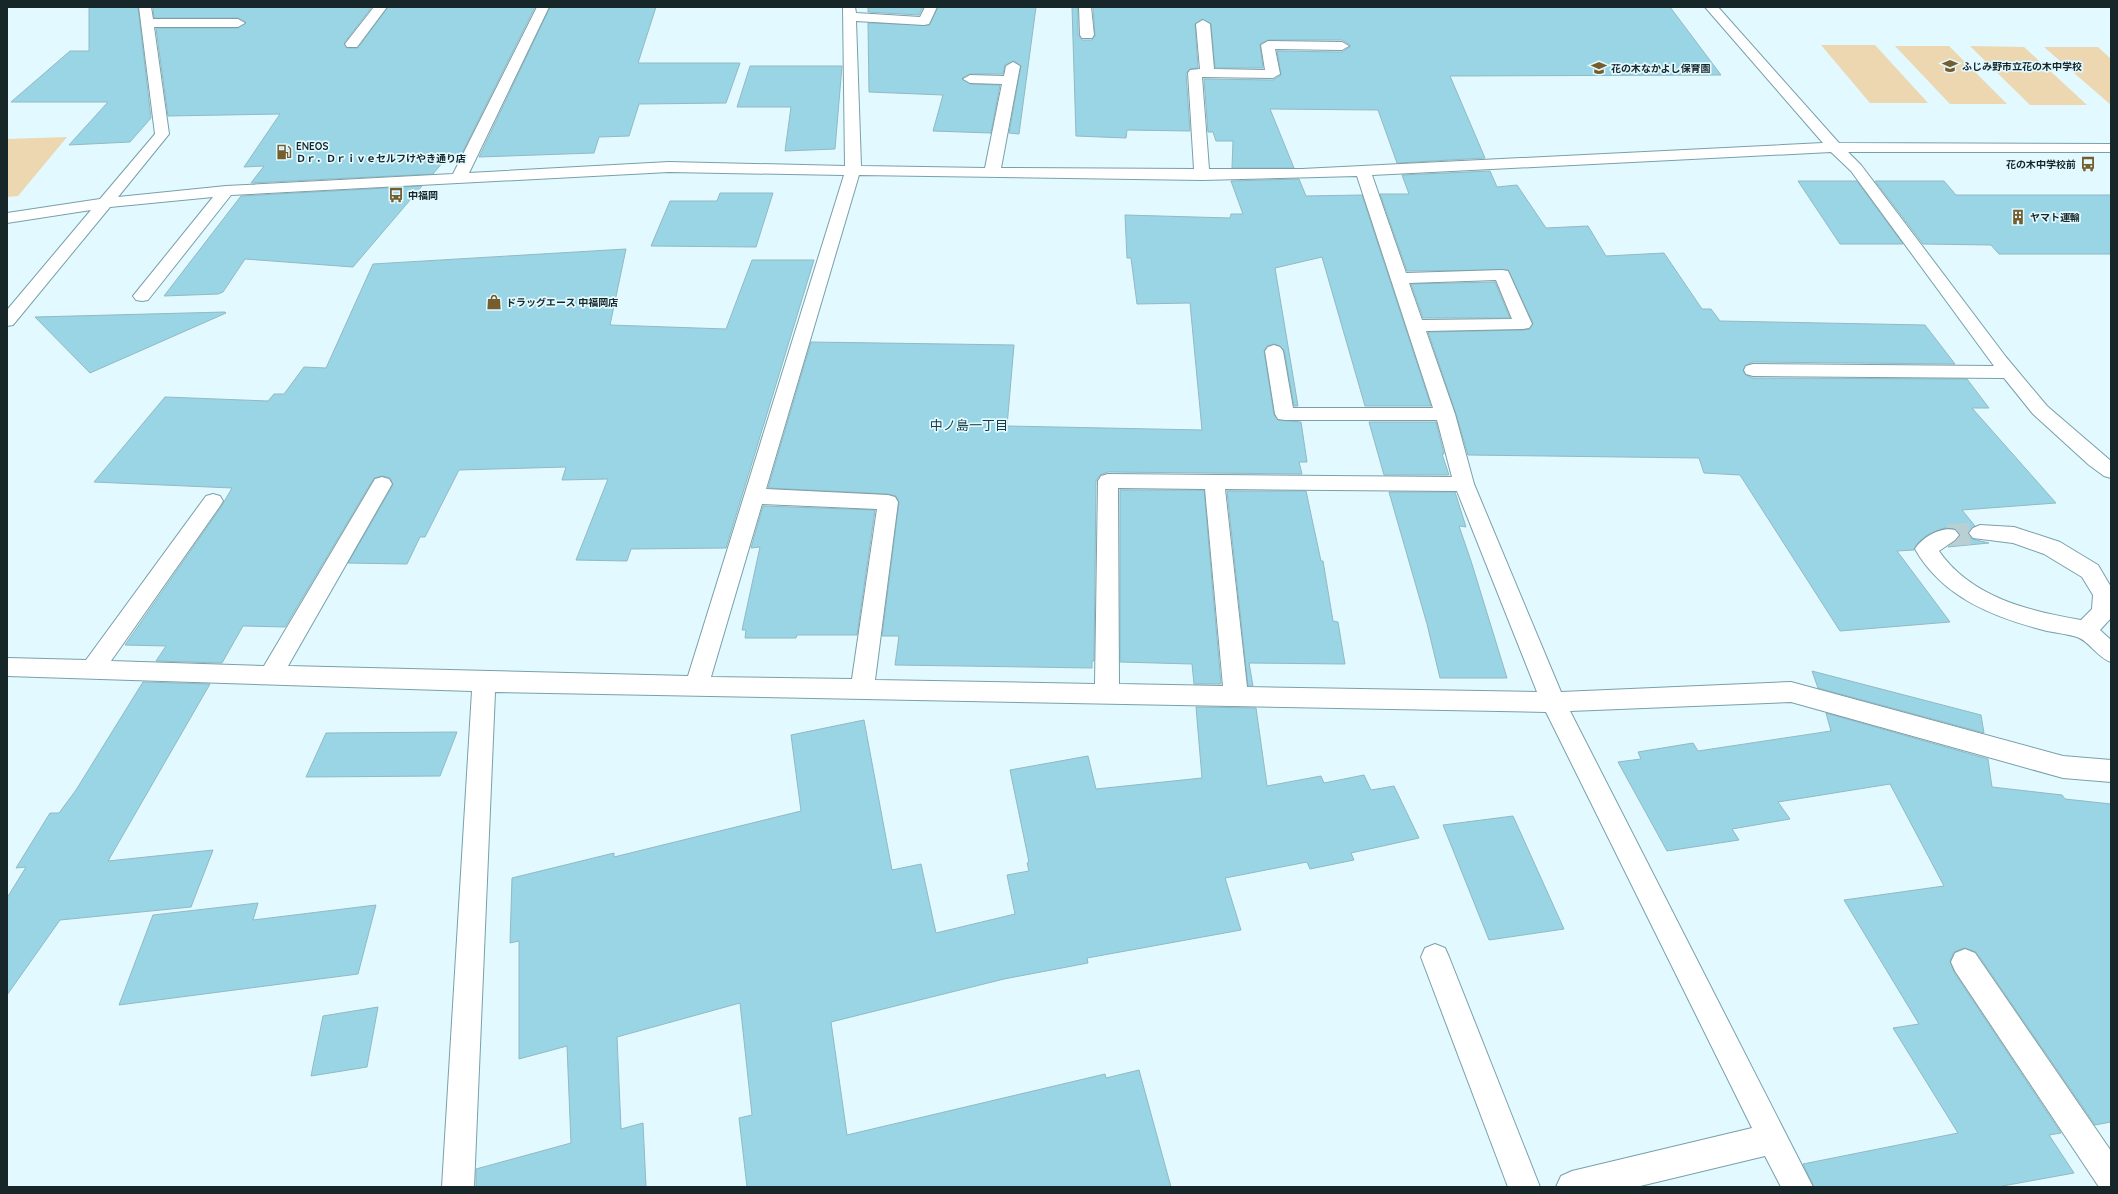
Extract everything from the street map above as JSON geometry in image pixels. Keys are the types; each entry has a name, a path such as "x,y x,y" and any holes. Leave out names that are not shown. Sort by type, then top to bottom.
{"street":[{"path":"7,321 162,134 145,7"},
{"path":"352,44 381,7"},
{"path":"460,178 543,7"},
{"path":"697,686 753,496 853,170 849,12 924,21 931,7"},
{"path":"1085,7 1087,35"},
{"path":"1711,7 1835,147 1856,168 2009,372 2040,410 2111,472"},
{"path":"147,23 238,23"},
{"path":"1203,24 1207,73"},
{"path":"1202,175 1195,73 1273,74 1268,45 1342,46"},
{"path":"970,79 1011,73 992,173"},
{"path":"7,218 105,203 226,191 669,167 1202,175 1363,172 1835,147 2111,148"},
{"path":"1363,172 1445,414 1464,484 1553,702 1771,1139 1797,1187"},
{"path":"142,296 226,191"},
{"path":"1398,278 1502,275 1523,324 1414,326"},
{"path":"1274,351 1285,414 1445,414"},
{"path":"1753,370 2009,372"},
{"path":"1107,693 1108,481 1464,484"},
{"path":"1214,482 1236,696"},
{"path":"271,675 382,484"},
{"path":"753,496 888,502 862,688"},
{"path":"92,670 213,501"},
{"path":"1980,533 2014,535 2052,548 2090,571 2108,593 2103,612 2084,630"},
{"path":"1948,535 1926,549 1947,575 1980,598 2019,616 2084,630 2111,653"},
{"path":"7,667 484,682 1553,702 1791,692 2063,767 2111,771"},
{"path":"458,1187 484,682"},
{"path":"1435,958 1524,1187"},
{"path":"1965,962 2111,1178"},
{"path":"1572,1187 1771,1139"}],"shaded area":[{"path":"1821,45 1875,45 1928,103 1870,103"},
{"path":"1895,46 1949,46 2007,104 1950,104"},
{"path":"1970,46 2024,47 2087,105 2030,105"},
{"path":"2044,47 2098,47 2111,59 2111,105"},
{"path":"67,137 18,196 7,197 7,139"}],"building":[{"path":"89,7 138,7 151,118 130,142 69,145 108,102 11,102 70,51 89,51"},
{"path":"153,7 372,7 344,43 347,48 358,48 388,7 535,7 460,157 450,158 448,162 443,162 433,174 251,183 264,166 244,167 280,114 168,116 156,28 238,28 246,22 238,18 154,18"},
{"path":"550,7 656,7 638,63 740,63 726,103 639,104 629,136 599,137 594,153 479,157"},
{"path":"868,7 923,7 919,15 868,12"},
{"path":"938,7 1036,7 1019,134 1009,133 1021,66 1014,61 1005,65 1003,74 970,74 962,78 970,84 1000,85 991,133 933,131 943,95 869,92 868,23 929,25"},
{"path":"1072,7 1078,7 1078,35 1082,40 1092,40 1095,36 1093,7 1670,7 1721,75 1450,76 1485,158 1397,163 1378,110 1270,109 1294,168 1232,168 1233,141 1216,141 1213,132 1208,132 1204,79 1273,80 1281,75 1277,51 1342,52 1350,47 1350,45 1342,40 1268,40 1260,44 1263,68 1215,68 1211,24 1202,19 1195,24 1198,68 1190,69 1186,73 1190,131 1127,130 1126,138 1076,136"},
{"path":"750,66 842,66 835,149 785,151 791,107 737,107"},
{"path":"1490,171 1497,187 1517,185 1546,228 1588,226 1606,256 1664,253 1702,309 1711,309 1720,321 1925,325 1955,364 1753,362 1746,365 1743,371 1746,375 1753,378 1967,379 1989,408 1972,408 2056,503 1962,510 1975,526 1968,533 1972,539 1989,543 1948,547 1960,535 1955,529 1944,528 1927,535 1917,544 1914,550 1897,551 1950,622 1840,631 1740,475 1704,473 1699,458 1468,455 1456,414 1428,332 1523,330 1530,329 1533,323 1508,270 1407,271 1380,194 1409,194 1402,175"},
{"path":"1299,179 1306,196 1362,195 1431,406 1365,406 1322,257 1275,268 1298,406 1294,406 1284,350 1280,346 1274,344 1267,346 1264,351 1274,415 1278,420 1301,422 1307,462 1299,462 1302,474 1108,472 1100,475 1096,481 1094,661 1092,661 1092,668 895,665 899,636 882,636 899,502 896,496 888,494 768,488 811,342 1014,345 1007,426 1202,430 1190,303 1137,304 1131,258 1127,258 1125,215 1230,218 1231,214 1243,214 1231,181"},
{"path":"1798,181 1857,181 1903,244 1840,244"},
{"name":"ヤマト運輸","path":"1875,181 1944,181 1956,195 2111,195 2111,254 1999,254 1991,245 1923,244"},
{"path":"422,186 353,267 245,259 223,292 218,294 164,296 241,196"},
{"path":"720,193 773,193 756,247 651,246 670,201 717,201"},
{"path":"626,249 610,325 726,329 752,260 814,260 726,548 631,549 627,561 576,560 608,479 562,480 566,467 459,470 425,537 420,537 407,564 348,563 393,485 390,478 382,476 374,478 285,627 243,626 222,663 156,661 166,646 125,645 221,507 232,488 94,482 165,397 268,401 274,394 284,394 304,367 326,368 373,264"},
{"path":"1495,282 1510,318 1423,318 1411,284"},
{"path":"226,313 90,373 35,317"},
{"path":"1369,422 1436,422 1444,454 1442,454 1449,475 1384,475"},
{"path":"1120,490 1204,490 1221,684 1194,684 1192,664 1120,662"},
{"path":"1227,491 1306,491 1321,561 1323,561 1333,621 1338,622 1345,664 1249,663 1253,686 1248,686"},
{"path":"1389,492 1455,492 1466,527 1459,526 1507,678 1440,678 1427,624"},
{"path":"763,506 875,510 857,635 797,635 796,638 745,638 746,630 742,630 760,547 751,548"},
{"path":"1812,671 1981,715 1984,733 1818,688"},
{"path":"143,682 210,684 108,861 213,850 191,907 60,920 7,995 7,898 26,867 16,868 50,813 59,813 76,790"},
{"path":"1196,707 1256,708 1267,786 1321,776 1324,783 1364,775 1371,790 1394,786 1419,838 1351,853 1354,860 1310,869 1307,862 1225,878 1241,930 1087,958 1088,963 1004,979 831,1022 847,1135 1105,1074 1106,1078 1139,1070 1171,1187 747,1187 739,1118 752,1115 740,1003 617,1037 621,1129 643,1123 646,1187 476,1187 476,1169 571,1143 567,1046 519,1059 519,941 510,943 512,878 614,853 614,857 801,811 791,735 864,720 892,870 921,864 936,933 1015,914 1007,875 1029,871 1027,863 1029,862 1010,770 1088,756 1096,789 1202,778"},
{"path":"1826,713 1988,759 1992,787 2062,795 2065,799 2111,804 2111,1122 2095,1125 1976,952 1964,948 1954,952 1950,961 1954,972 2061,1133 2049,1135 2074,1173 1997,1187 1814,1187 1803,1164 1958,1133 1893,1028 1919,1024 1844,900 1944,886 1890,784 1778,802 1790,819 1732,829 1739,840 1667,851 1618,762 1641,759 1638,752 1693,743 1698,751 1831,731"},
{"path":"457,732 440,776 306,777 326,733"},
{"path":"1513,816 1564,929 1489,940 1443,825"},
{"path":"258,903 253,920 376,905 358,974 119,1005 153,915"},
{"path":"378,1007 367,1067 311,1076 323,1016"}],"tunnel":[{"path":"1948,535 1980,533"}],"place":[{"name":"ふじみ野市立花の木中学校","path":"1950,66"},
{"name":"花の木なかよし保育園","path":"1599,68"},
{"name":"ENEOS Ｄｒ．Ｄｒｉｖｅセルフけやき通り店","path":"284,152"},
{"name":"花の木中学校前","path":"2088,164"},
{"name":"中福岡","path":"396,195"},
{"name":"ヤマト運輸","path":"2018,217"},
{"name":"ドラッグエース 中福岡店","path":"494,302"}],"district":[{"name":"中ノ島一丁目","path":"969,425"}]}
